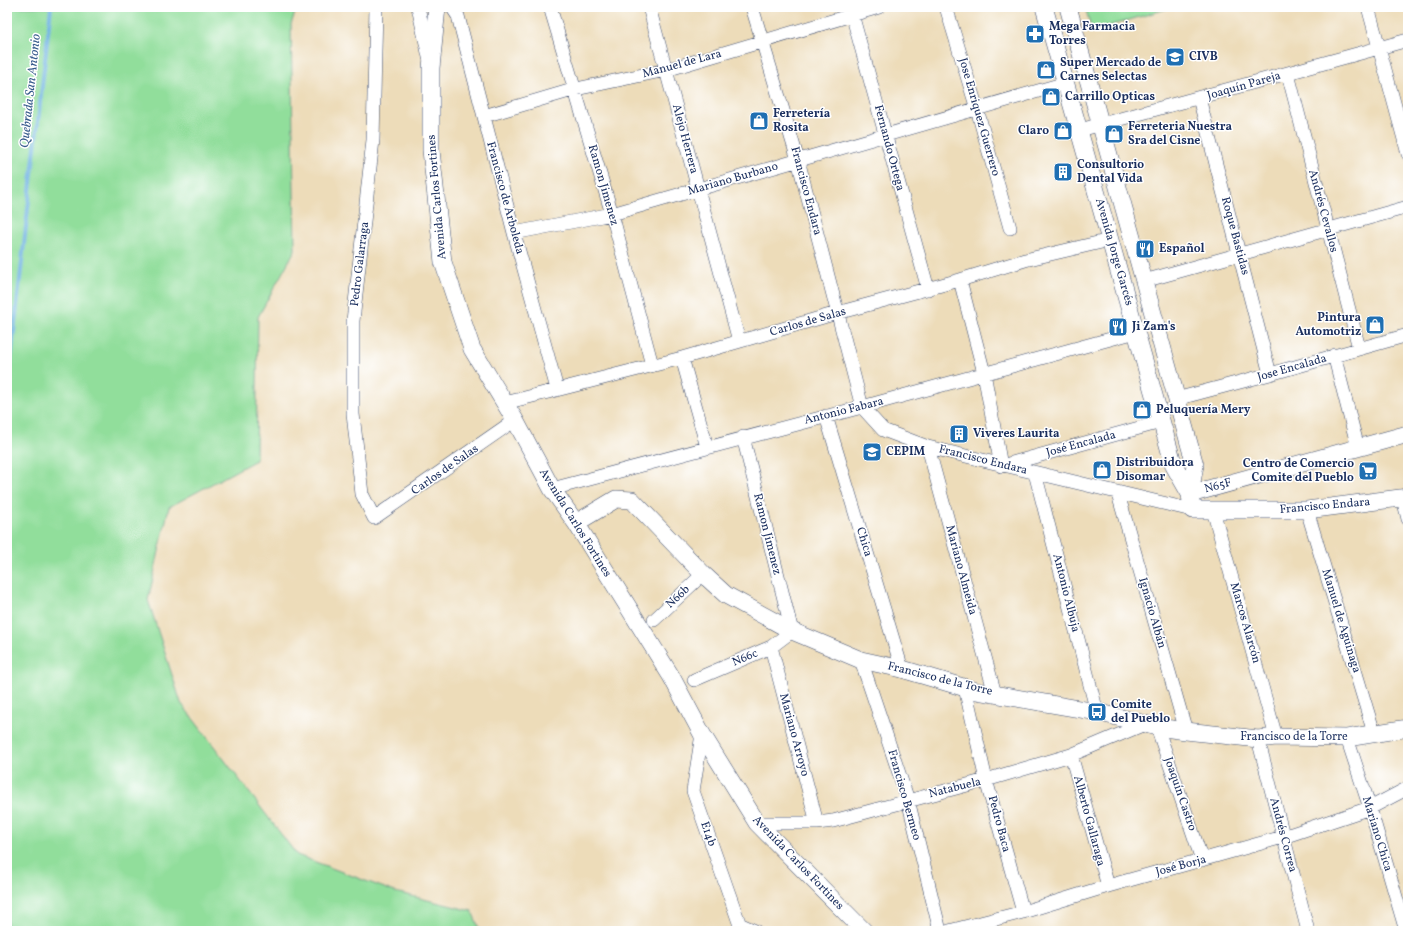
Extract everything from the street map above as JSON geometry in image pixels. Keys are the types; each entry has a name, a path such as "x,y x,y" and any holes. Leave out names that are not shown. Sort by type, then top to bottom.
{"street":[{"name":"Pedro Galarraga","path":"374,518 362,494 352,414 354,314 373,140 376,7"},
{"path":"418,7 431,68"},
{"name":"Avenida Carlos Fortines","path":"437,7 431,68 431,150 443,262 472,349 505,403 552,489 576,523 671,676 702,734 757,823 864,931"},
{"name":"Francisco de Arboleda","path":"452,7 458,16 514,233 558,389"},
{"name":"Ramon Jimenez","path":"550,7 576,89 612,214 652,365"},
{"name":"Alejo Herrera","path":"649,7 739,341"},
{"name":"Francisco Endara","path":"752,7 798,160 862,407 883,430 928,447 1002,466 1118,494 1191,502 1213,510 1307,510 1405,498"},
{"name":"Manuel de Lara","path":"484,116 576,89 666,70 762,42 851,11 880,7"},
{"name":"Jose Enriquez Guerrero","path":"946,7 977,109 1010,228"},
{"name":"Avenida Jorge Garcés","path":"1044,7 1174,466 1191,502"},
{"name":"Avenida Jorge Garcés","path":"1068,7 1195,465 1191,502"},
{"path":"1368,7 1408,154"},
{"name":"Fernando Ortega","path":"851,11 928,289"},
{"name":"Joaquín Pareja","path":"1080,130 1408,40"},
{"name":"Andrés Cevallos","path":"1288,74 1359,348"},
{"name":"Mariano Burbano","path":"514,233 612,214 1066,83"},
{"name":"Roque Bastidas","path":"1199,98 1270,374"},
{"path":"1144,281 1408,207"},
{"name":"Carlos de Salas","path":"505,403 682,358 837,313 960,280 1025,260 1110,240"},
{"path":"960,280 984,373 1002,466"},
{"name":"Antonio Fabara","path":"552,489 743,437 862,407 1136,332"},
{"name":"Jose Encalada","path":"1176,399 1408,335"},
{"path":"1334,356 1358,448"},
{"path":"682,358 707,447"},
{"name":"Chica","path":"826,416 902,669"},
{"name":"Carlos de Salas","path":"374,518 514,420"},
{"name":"José Encalada","path":"1002,466 1161,422"},
{"name":"N65F","path":"1191,502 1358,448 1408,434"},
{"name":"Ramon Jimenez","path":"743,437 792,631"},
{"name":"Mariano Almeida","path":"928,447 995,694"},
{"name":"Antonio Albuja","path":"1035,473 1097,712"},
{"name":"Ignacio Albán","path":"1118,494 1186,731"},
{"path":"1405,498 1408,519"},
{"name":"Francisco de la Torre","path":"576,523 616,499 632,500 703,574 726,595 792,631 861,660 902,669 966,688 1097,712 1152,725 1186,731 1258,739 1276,737 1347,738 1408,728"},
{"name":"Marcos Alarcón","path":"1213,510 1276,737"},
{"name":"Manuel de Aguinaga","path":"1307,510 1374,733"},
{"name":"N66b","path":"654,620 703,574"},
{"name":"N66c","path":"694,680 771,647 792,631"},
{"name":"Mariano Arroyo","path":"771,647 817,823"},
{"name":"Francisco Bermeo","path":"861,660 908,800 940,931"},
{"name":"Pedro Baca","path":"966,688 986,780 1023,912"},
{"name":"Natabuela","path":"757,823 817,823 833,821 986,780 1071,755 1152,725"},
{"name":"Joaquín Castro","path":"1152,725 1202,860"},
{"name":"E14b","path":"702,734 693,790 740,927"},
{"name":"Mariano Chica","path":"1347,738 1370,808 1406,931"},
{"name":"Andrés Correa","path":"1258,739 1308,931"},
{"name":"Alberto Gallaraga","path":"1071,755 1108,886"},
{"name":"José Borja","path":"949,931 1023,912 1108,886 1283,837 1370,808 1408,788"},
{"path":"740,927 755,931"}],"green space":[{"path":"7,7 297,7 291,24 295,250 258,317 256,460 169,507 148,600 181,703 297,855 395,892 472,911 480,931 7,931"},
{"path":"1085,7 1173,7 1092,31"}],"waterway":[{"name":"Quebrada San Antonio","path":"7,393 51,7"}],"place":[{"name":"Mega Farmacia Torres","path":"1035,34"},
{"name":"CIVB","path":"1175,57"},
{"name":"Super Mercado de Carnes Selectas","path":"1046,70"},
{"name":"Carrillo Opticas","path":"1051,97"},
{"name":"Ferretería Rosita","path":"759,121"},
{"name":"Claro","path":"1063,131"},
{"name":"Ferreteria Nuestra Sra del Cisne","path":"1114,134"},
{"name":"Consultorio Dental Vida","path":"1063,172"},
{"name":"Español","path":"1145,249"},
{"name":"Pintura Automotriz","path":"1375,325"},
{"name":"Ji Zam's","path":"1118,327"},
{"name":"Peluquería Mery","path":"1142,410"},
{"name":"Viveres Laurita","path":"959,434"},
{"name":"CEPIM","path":"872,452"},
{"name":"Distribuidora Disomar","path":"1102,470"},
{"name":"Centro de Comercio Comite del Pueblo","path":"1368,471"},
{"name":"Comite del Pueblo","path":"1097,712"}]}
